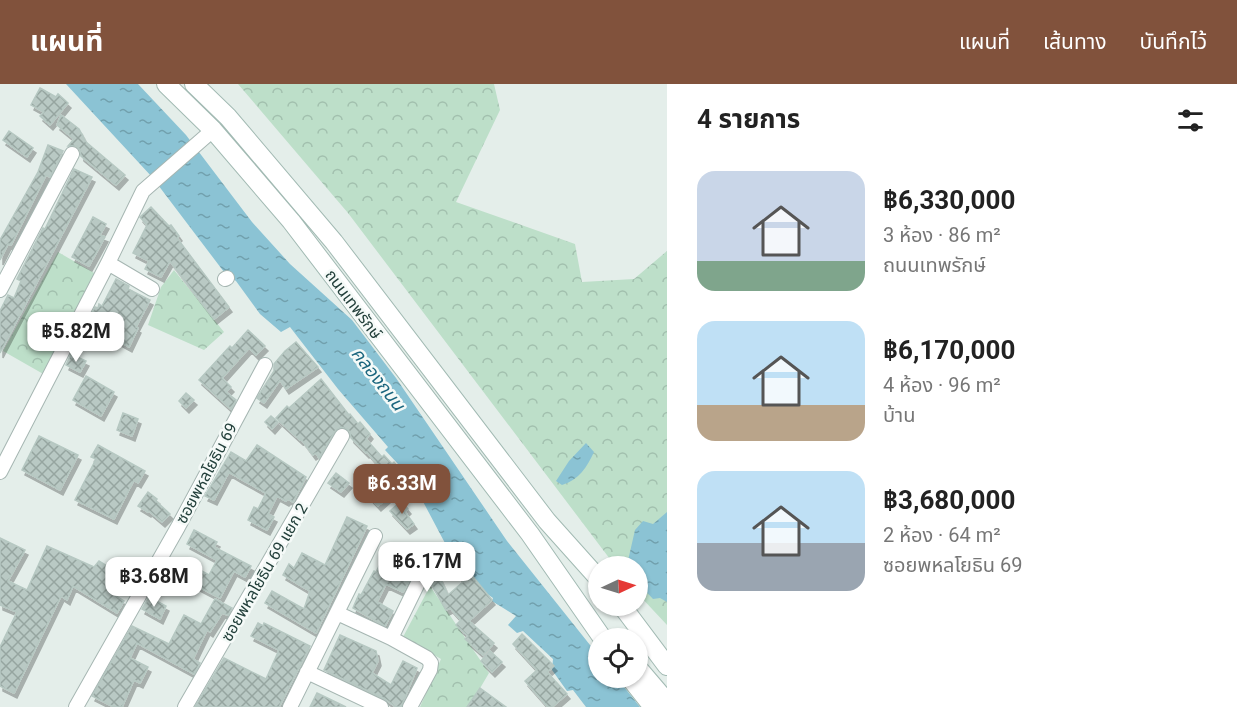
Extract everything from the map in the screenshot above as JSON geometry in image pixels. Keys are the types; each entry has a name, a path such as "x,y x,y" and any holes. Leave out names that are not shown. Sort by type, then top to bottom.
{"main road":[{"name":"ถนนเทพรักษ์","path":"166,84 213,130 291,221 530,534 595,628"},
{"name":"ถนนเทพรักษ์","path":"194,84 228,117 334,242 547,521 588,579"},
{"name":"ถนนเทพรักษ์","path":"547,521 588,567"},
{"name":"ถนนเทพรักษ์","path":"530,534 588,595"},
{"name":"ถนนเทพรักษ์","path":"608,616 621,628"},
{"path":"630,616 667,666"},
{"path":"648,657 667,682"},
{"path":"648,680 667,702"},
{"path":"638,688 653,707"}],"street":[{"path":"0,472 143,191 213,130"},
{"path":"0,290 72,154"},
{"path":"108,263 152,289"},
{"name":"ซอยพหลโยธิน 69","path":"76,707 178,527 265,365"},
{"name":"ซอยพหลโยธิน 69 แยก 2","path":"185,707 342,436"},
{"path":"290,707 375,536"},
{"path":"391,638 419,581"},
{"path":"337,613 391,638 427,658 431,663 430,670 410,707"},
{"path":"307,672 381,707"}],"green space":[{"path":"238,84 494,84 500,110 456,202 575,244 582,282 634,279 667,251 667,625 648,605 648,556 608,556 348,213"},
{"path":"58,252 96,274 45,375 3,351"},
{"path":"174,270 224,332 204,350 148,325 161,287"},
{"path":"430,586 489,673 469,707 420,707 441,659 403,637"}],"water":[{"name":"คลองถนน","path":"66,84 138,84 186,135 252,222 290,264 352,320 396,378 507,541 588,642 588,688 625,688 640,707 586,707 573,690 567,691 552,670 553,659 523,631 517,633 508,625 516,616 492,601 493,598 483,591 470,574 475,569 467,560 465,561 446,545 410,477 385,450 388,447 338,389 290,327 281,332 260,314 236,281 224,272 152,177"},
{"path":"586,443 594,452 582,472 568,483 562,485 556,481 569,461"},
{"path":"667,512 667,602 660,598 653,599 648,594 648,556 629,556 635,530 643,521 653,524"}],"building":[{"path":"40,88 56,97 58,94 68,103 50,125 40,116 44,112 31,105"},
{"path":"61,115 79,129 86,142 125,175 116,185 81,156 77,146 68,146 74,139 57,125"},
{"path":"9,131 33,148 27,157 3,140"},
{"path":"48,145 63,151 50,177 46,175 11,245 8,244 0,260 0,240 38,172"},
{"path":"74,169 92,177 0,353 0,311 8,295 14,298 21,281 17,279 43,228 45,229"},
{"path":"151,207 169,226 171,225 179,236 177,238 229,307 214,319 170,261 161,277 145,269 149,261 133,253 147,225 140,217"},
{"path":"93,217 106,224 100,235 105,237 89,266 72,257"},
{"path":"116,279 129,286 128,289 150,300 129,347 109,336 116,324 102,316 98,323 90,318 95,307 98,308 99,304 102,306"},
{"path":"248,330 265,346 256,355 249,348 222,378 231,387 226,392 236,400 231,409 199,380"},
{"path":"296,342 318,367 286,389 280,380 264,403 257,398 274,371 274,364"},
{"path":"71,354 86,361 80,372 66,365"},
{"path":"86,376 114,392 101,416 73,400"},
{"path":"321,379 349,415 358,424 360,422 370,434 366,439 382,457 384,455 392,464 394,462 403,473 380,491 387,498 378,506 363,490 384,472 351,438 347,429 341,427 335,431 319,458 316,453 313,455 301,439 276,418 287,406 289,408"},
{"path":"186,393 194,400 186,408 179,401"},
{"path":"123,413 138,419 132,436 117,430"},
{"path":"271,416 278,422 272,429 265,422"},
{"path":"39,436 78,455 60,490 22,470"},
{"path":"98,445 145,471 138,483 134,480 114,519 75,500 96,459 91,457"},
{"path":"257,445 306,477 293,502 277,496 268,514 274,517 267,530 248,520 254,507 258,509 266,493 229,472 214,500 205,496 231,452 246,461"},
{"path":"336,473 349,483 341,492 328,483"},
{"path":"148,492 170,514 162,522 149,511 138,506"},
{"path":"401,501 408,509 405,512 414,524 407,529 390,511"},
{"path":"347,517 367,526 316,633 265,603 272,591 304,609 310,591 283,575 289,564 294,568 302,553 325,565"},
{"path":"194,530 217,542 214,547 251,566 245,577 234,571 220,598 170,572 178,558 209,575 217,560 187,544"},
{"path":"0,538 25,550 8,581 27,590 47,546 94,567 99,561 120,574 108,591 124,601 117,613 73,586 67,600 61,596 14,693 0,686 0,647 17,612 0,605"},
{"path":"388,548 410,559 427,551 448,595 464,581 456,573 467,563 473,570 470,573 492,600 469,621 494,643 483,655 465,639 468,636 456,625 461,620 450,608 446,610 418,564 403,592 386,584 377,602 393,611 385,626 353,608 359,594 361,595 374,571 376,572"},
{"path":"149,597 166,606 160,619 142,609"},
{"path":"215,599 232,608 228,615 222,613 210,632 207,630 193,659 200,663 194,674 137,643 130,658 148,667 140,683 134,680 122,707 114,707 92,696 132,626 169,644 184,615 201,624"},
{"path":"258,623 263,626 264,623 310,646 279,707 195,707 224,658 266,679 279,650 251,636"},
{"path":"522,634 554,666 547,672 567,694 552,707 548,707 525,681 537,670 513,644"},
{"path":"340,635 376,651 378,661 372,673 391,685 403,661 417,668 401,707 396,707 385,699 324,670"},
{"path":"490,651 502,662 492,672 481,661"},
{"path":"480,688 506,707 467,707"},
{"path":"317,693 346,707 310,707"}]}
